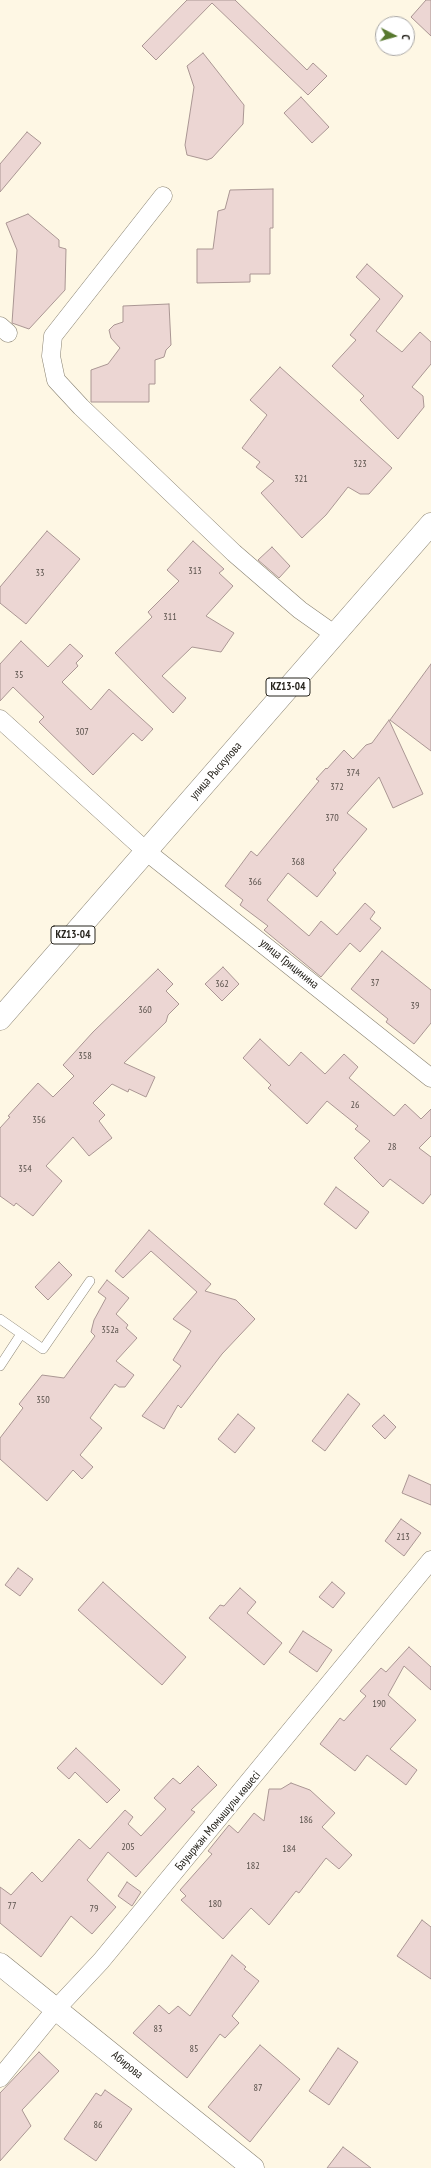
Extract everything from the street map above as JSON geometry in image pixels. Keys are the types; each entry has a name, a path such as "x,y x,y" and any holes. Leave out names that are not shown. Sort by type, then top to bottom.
{"main road":[{"name":"улица Рыскулова","path":"0,1019 147,852 334,634 431,524"},
{"name":"Абирова","path":"0,1964 57,2008 253,2168"}],"street":[{"path":"163,196 53,336 51,356 56,380 80,407 234,553 300,610 334,634"},
{"name":"улица Грицинина","path":"0,719 147,852 431,1078"},
{"name":"Бауыржан Момышұлы көшесі","path":"0,2078 57,2008 106,1955 431,1560"}],"lane":[{"path":"0,1319 43,1349 90,1281"},
{"path":"0,1366 21,1334"}],"building":[{"path":"187,0 235,0 307,70 313,63 327,76 308,95 212,3 156,60 142,46"},
{"path":"426,0 431,0 431,36 415,21 415,16 412,16"},
{"path":"203,53 244,105 243,124 212,158 207,160 187,155 185,145 194,87 187,66"},
{"path":"301,97 329,127 312,143 284,113"},
{"path":"27,132 41,143 0,192 0,164"},
{"path":"273,189 273,228 270,228 270,274 250,274 250,282 197,283 197,249 213,249 218,211 225,209 230,190"},
{"path":"28,214 59,240 59,247 66,249 65,290 29,329 12,323 17,250 6,223"},
{"path":"367,264 403,296 376,331 402,352 420,332 431,342 431,364 412,387 423,396 424,407 398,439 360,400 364,396 332,366 356,340 350,335 380,299 356,277"},
{"path":"169,304 171,345 166,350 164,357 155,360 155,384 149,384 149,402 91,402 91,370 108,364 120,348 111,338 109,330 114,325 123,322 123,306"},
{"path":"280,367 392,468 369,494 360,494 348,487 326,515 302,538 261,493 274,481 256,467 260,462 242,448 267,415 250,400"},
{"path":"47,531 80,559 26,624 0,603 0,587"},
{"path":"193,541 224,569 219,573 233,586 206,616 234,633 221,652 192,647 162,676 186,698 173,713 115,653 152,617 148,612 179,581 167,570"},
{"path":"272,547 290,566 279,578 258,560"},
{"path":"21,641 48,667 70,644 83,656 76,663 78,666 62,682 91,710 109,689 153,729 142,741 133,733 93,775 39,722 44,717 13,687 0,701 0,664"},
{"path":"431,664 431,751 390,720"},
{"path":"389,720 423,794 393,808 379,777 347,813 367,829 333,870 336,873 317,897 288,873 267,900 309,936 321,921 337,935 365,903 375,912 370,919 381,928 360,952 350,943 321,977 264,930 268,926 240,905 243,900 225,886 251,851 257,856 319,781 316,779 326,768 327,769 344,750 353,759 366,745 372,743"},
{"path":"382,951 431,990 431,1023 414,1044 386,1022 388,1019 351,989"},
{"path":"223,967 239,984 222,1001 205,984"},
{"path":"158,969 173,984 166,991 179,1004 168,1015 166,1022 124,1063 155,1077 146,1097 129,1089 128,1092 112,1084 93,1103 105,1115 99,1121 112,1138 89,1156 73,1137 46,1166 62,1181 33,1216 16,1203 14,1206 0,1196 0,1128 10,1117 8,1116 38,1083 53,1097 74,1076 63,1065 93,1032"},
{"path":"260,1039 289,1066 301,1052 325,1074 344,1054 358,1067 349,1078 394,1116 405,1104 421,1119 431,1109 431,1136 419,1148 431,1157 431,1194 423,1204 390,1179 383,1187 354,1158 370,1141 355,1129 358,1126 327,1101 307,1124 268,1088 271,1085 243,1058"},
{"path":"336,1187 369,1212 356,1229 324,1204"},
{"path":"149,1230 211,1284 205,1291 236,1300 255,1319 222,1354 181,1408 178,1405 164,1429 142,1416 181,1366 173,1360 191,1331 173,1319 197,1292 151,1251 123,1278 115,1271"},
{"path":"59,1262 72,1275 48,1300 35,1287"},
{"path":"107,1280 129,1298 116,1314 128,1325 126,1328 137,1338 116,1361 134,1375 125,1387 119,1387 115,1384 90,1418 102,1428 80,1455 93,1467 82,1479 73,1470 47,1501 0,1459 0,1438 23,1408 19,1404 42,1375 64,1378 95,1336 91,1332 94,1320 106,1298 98,1292"},
{"path":"348,1394 360,1404 325,1451 312,1441"},
{"path":"238,1414 255,1428 235,1453 218,1439"},
{"path":"384,1415 396,1427 385,1439 372,1426"},
{"path":"409,1475 431,1485 431,1505 402,1493"},
{"path":"401,1519 421,1533 404,1556 385,1541"},
{"path":"18,1568 33,1579 20,1596 5,1585"},
{"path":"103,1582 186,1657 162,1685 78,1610"},
{"path":"332,1582 345,1593 333,1608 319,1597"},
{"path":"240,1588 256,1602 247,1613 282,1643 264,1665 209,1618 220,1605 224,1606"},
{"path":"303,1631 332,1650 317,1672 289,1652"},
{"path":"409,1647 431,1667 431,1690 404,1666 388,1695 416,1720 390,1749 417,1770 406,1785 367,1755 355,1771 320,1744 340,1718 344,1721 366,1696 360,1691 381,1668 386,1672"},
{"path":"76,1748 120,1790 107,1803 75,1772 69,1779 57,1768"},
{"path":"198,1766 217,1785 191,1810 195,1812 136,1877 108,1852 87,1880 116,1907 92,1934 71,1916 41,1957 0,1923 0,1887 11,1895 32,1872 42,1882 79,1839 90,1849 125,1810 133,1817 128,1824 141,1836 166,1809 154,1798 173,1778 180,1784"},
{"path":"291,1783 310,1790 335,1813 322,1827 352,1855 339,1869 326,1858 299,1893 296,1891 269,1925 251,1908 223,1939 181,1900 186,1896 180,1890 212,1854 208,1851 229,1825 238,1833 254,1813 264,1821 269,1789 281,1789"},
{"path":"127,1882 141,1892 132,1906 118,1896"},
{"path":"422,1920 431,1927 431,1979 397,1956"},
{"path":"232,1955 246,1967 244,1969 259,1981 232,2016 239,2023 225,2038 220,2034 187,2078 133,2033 159,2005 169,2014 178,2006 190,2016"},
{"path":"260,2045 300,2079 250,2142 208,2107"},
{"path":"338,2048 358,2062 329,2105 309,2091"},
{"path":"39,2052 59,2071 22,2110 31,2126 0,2161 0,2093"},
{"path":"105,2090 132,2109 96,2161 64,2139 96,2093 101,2096"},
{"path":"343,2147 371,2168 327,2168"}]}
